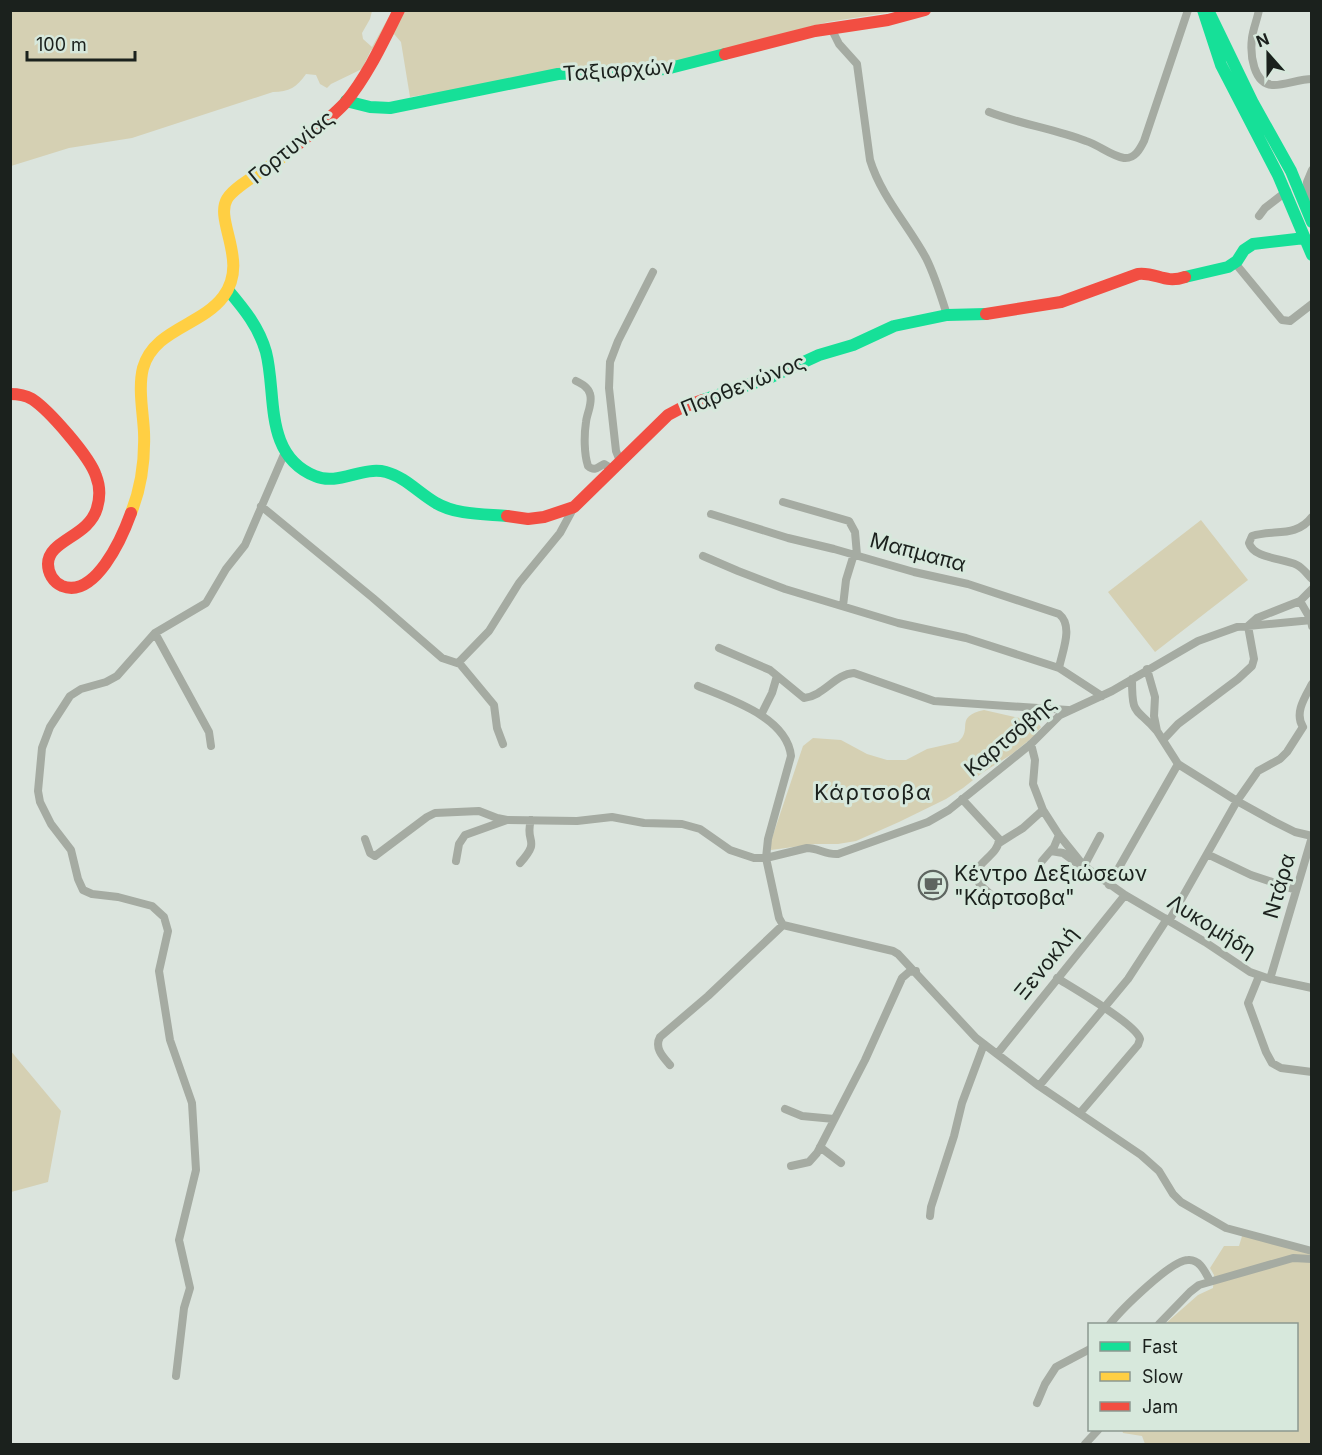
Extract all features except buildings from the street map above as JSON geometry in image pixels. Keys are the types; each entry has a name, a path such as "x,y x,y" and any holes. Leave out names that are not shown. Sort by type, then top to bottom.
{"street":[{"name":"Γορτυνίας","path":"228,290 235,271 235,262 233,245 224,214 227,199 280,160 346,101 367,70 399,10"},
{"name":"Ταξιαρχών","path":"346,101 370,107 390,108 558,74 658,71 831,28 888,20 925,10"},
{"path":"989,112 1009,120 1087,141 1124,158 1131,157 1140,150 1144,141 1188,10"},
{"path":"1203,10 1208,33 1224,73 1287,191 1311,255"},
{"path":"1208,10 1253,103 1291,171 1311,221"},
{"path":"1259,10 1252,37 1252,51 1256,71 1264,83 1278,85 1311,79"},
{"path":"831,28 839,44 856,64 870,160 877,179 926,258 947,315"},
{"path":"1311,170 1307,189 1311,221"},
{"path":"1259,216 1265,208 1287,191"},
{"name":"Παρθενώνος","path":"228,290 253,319 261,335 270,367 276,432 285,452 306,471 324,479 370,470 384,470 437,504 458,511 528,519 544,517 574,507 660,422 683,407 769,378 819,355 853,345 891,327 947,315 989,314 1062,302 1138,274 1146,273 1172,281 1200,272 1223,269 1235,263 1244,250 1253,244 1305,238"},
{"path":"1235,263 1282,320 1290,321 1311,304"},
{"path":"576,381 586,387 590,393 585,423 585,454 588,466 598,469 604,464 616,465 609,388 610,362 623,330 653,272"},
{"path":"10,394 22,394 38,403 81,452 95,475 99,489 99,503 95,515 85,529 54,548 48,561 49,572 57,584 67,589 81,588 93,580 109,559 134,508 143,460 145,431 142,372 149,351 163,337 203,314 228,290"},
{"path":"176,1376 184,1308 190,1288 179,1240 196,1160 192,1102 170,1040 159,971 168,931 160,911 152,906 118,897 92,894 83,890 71,850 45,813 38,791 40,759 45,737 66,702 81,689 106,682 117,676 154,633 206,603 226,569 245,545 285,452"},
{"path":"783,502 849,521 855,532 855,555 846,580 843,606"},
{"path":"261,506 442,657 458,663 494,705 497,728 503,744"},
{"path":"458,663 489,631 519,583 560,533 574,507"},
{"name":"Μαπμαπα","path":"711,514 788,538 968,584 1059,614 1064,618 1066,629 1059,668"},
{"path":"1311,517 1303,526 1292,532 1258,534 1252,537 1249,543 1255,552 1298,565 1311,579"},
{"path":"703,556 785,589 898,623 966,638 1059,668 1102,696"},
{"path":"1163,740 1178,724 1252,666 1254,659 1248,626 1257,618 1300,601 1311,588"},
{"path":"1300,601 1311,620 1311,626"},
{"name":"Καρτσόβης","path":"766,858 807,848 813,848 825,854 845,852 928,822 950,810 1031,744 1060,715 1102,696 1198,641 1233,628 1311,620"},
{"path":"154,633 209,732 211,746"},
{"path":"719,648 754,662 777,676 804,698 814,695 845,674 854,673 934,701 1068,710"},
{"path":"1147,669 1155,697 1154,716 1157,731"},
{"path":"761,714 772,693 777,676"},
{"path":"1132,679 1132,700 1135,710 1157,731 1178,764 1237,801 1295,832 1311,836"},
{"path":"1039,1086 1128,979 1168,920 1237,801 1258,771 1280,759 1307,729 1299,714 1311,684"},
{"path":"698,686 761,714 779,732 788,746 790,756 768,839 766,858 779,918 783,924 893,951 903,957 984,1044 1039,1086 1141,1155 1165,1178 1175,1197 1226,1228 1311,1251"},
{"path":"1031,744 1035,760 1033,784 1042,810 1084,866"},
{"path":"1109,885 1178,764"},
{"path":"962,799 995,833 999,843"},
{"path":"998,901 980,885 975,873 979,865 998,847 999,843 1023,828 1042,810"},
{"path":"365,839 370,853 375,856 435,813 479,811 497,818 531,820 577,821 612,817 644,823 682,824 700,829 738,853 754,858 766,858"},
{"path":"456,861 459,844 465,835 507,819"},
{"path":"519,863 532,847 528,832 531,820"},
{"path":"1042,861 1051,852 1059,835"},
{"path":"1084,866 1100,836"},
{"name":"Ντάρα","path":"1270,979 1311,836"},
{"path":"1051,852 1063,853 1084,866"},
{"path":"1207,854 1251,876 1296,890"},
{"name":"Λυκομήδη","path":"1084,866 1109,885 1259,976 1311,988"},
{"name":"Ξενοκλή","path":"997,1054 1125,895"},
{"path":"670,1065 658,1049 660,1037 765,945 783,924"},
{"path":"791,1166 808,1162 820,1148 865,1060 902,978 909,972 916,971"},
{"name":"Λυκομήδη","path":"1259,976 1248,1003 1269,1060 1281,1068 1311,1072"},
{"path":"1057,978 1103,1007 1139,1035 1140,1042 1080,1113"},
{"path":"930,1216 962,1103 984,1044"},
{"path":"785,1109 802,1116 834,1119"},
{"path":"820,1148 841,1163"},
{"path":"1160,1323 1190,1292 1210,1281 1293,1258 1311,1259"},
{"path":"1111,1323 1163,1272 1180,1261 1191,1260 1198,1263 1210,1281"},
{"path":"1037,1403 1056,1367 1088,1351"},
{"path":"1085,1444 1097,1431"}],"shaded area":[{"path":"11,11 372,11 362,33 363,39 372,47 392,11 898,11 828,22 666,64 558,74 410,97 401,42 394,34 380,55 371,50 362,69 327,88 320,84 316,75 306,74 288,90 273,92 132,138 69,148 11,166"},
{"path":"1201,520 1248,580 1155,652 1108,592"},
{"path":"984,710 1037,722 1041,727 1033,737 1012,754 963,788 899,822 856,841 771,850 771,841 803,746 813,738 841,740 867,754 887,760 906,760 927,749 958,742 969,716"},
{"path":"10,1050 61,1111 48,1182 11,1192"},
{"path":"1243,1233 1311,1254 1311,1444 1145,1444 1142,1436 1123,1433 1122,1431 1298,1431 1298,1323 1166,1323 1198,1295 1213,1288 1214,1275 1210,1268 1224,1246 1239,1246"}],"traffic: fast":[{"path":"1203,10 1221,65 1278,175 1312,255"},
{"path":"1208,10 1253,103 1291,171 1312,222"},
{"path":"346,101 370,107 390,108 558,74 666,69 725,54"},
{"path":"1185,277 1228,267 1253,244 1305,238"},
{"path":"228,290 250,319 263,343 269,369 275,422 287,454 298,466 315,476 332,479 368,472 386,472 452,510 507,516"},
{"path":"703,400 769,378 819,355 853,345 894,326 947,315 986,314"}],"traffic: slow":[{"path":"131,513 140,484 144,453 141,392 143,368 149,355 167,336 203,315 223,297 230,284 233,270 233,256 224,208 227,199 237,188 285,155"}],"traffic: jam":[{"path":"285,155 345,103 368,70 399,10"},
{"path":"725,54 815,31 888,20 925,10"},
{"path":"986,314 1061,302 1138,274 1166,279 1185,277"},
{"path":"10,394 29,398 48,413 68,434 92,468 99,488 99,500 93,518 86,526 61,543 50,556 49,571 56,582 62,586 74,588 85,584 96,575 114,551 131,513"},
{"path":"507,516 528,519 544,517 574,507 668,415 703,400"}],"place":[{"name":"Κέντρο Δεξιώσεων \"Κάρτσοβα\"","path":"933,885"}],"district":[{"name":"Κάρτσοβα","path":"873,792"}]}
